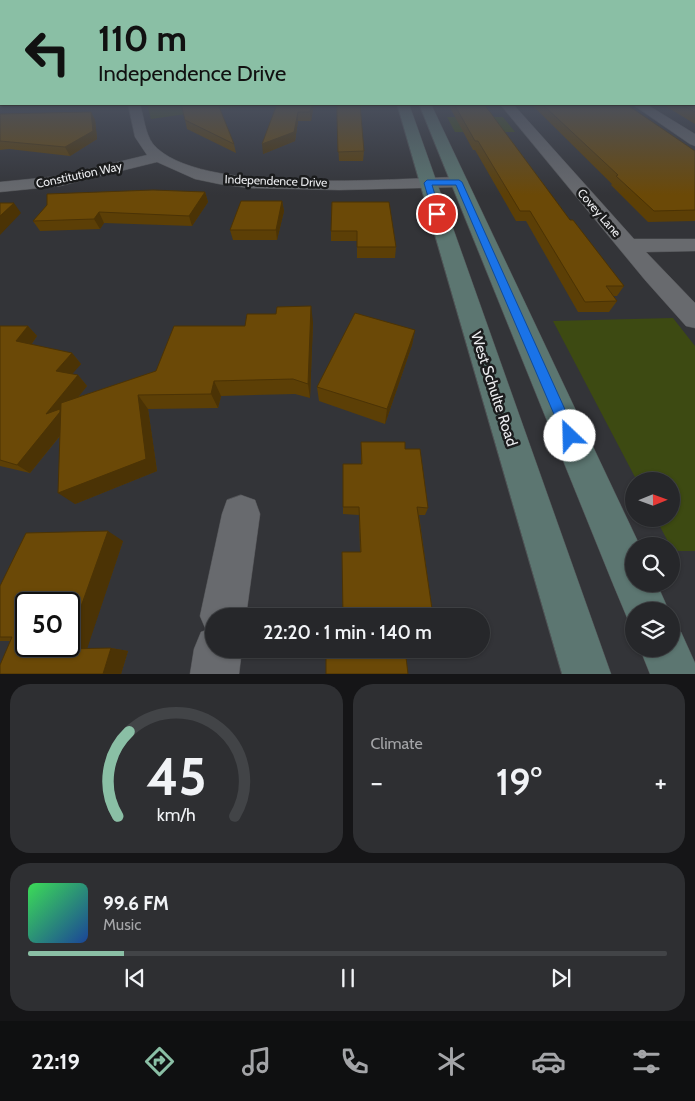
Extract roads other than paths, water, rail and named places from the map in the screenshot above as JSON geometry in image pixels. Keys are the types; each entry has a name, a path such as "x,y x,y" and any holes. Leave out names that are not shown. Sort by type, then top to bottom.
{"main road":[{"name":"West Schulte Road","path":"412,132 587,674"},
{"path":"438,132 625,561"},
{"path":"667,657 674,674"}],"street":[{"name":"Independence Drive","path":"140,132 148,147 158,157 194,173 218,179 278,184 459,182"},
{"name":"Covey Lane","path":"530,132 628,246 695,319"},
{"path":"682,132 695,141"},
{"name":"Constitution Way","path":"0,187 38,184 74,178 158,157"},
{"path":"628,246 695,245"},
{"path":"224,608 240,514"},
{"path":"214,674 217,658"}]}
